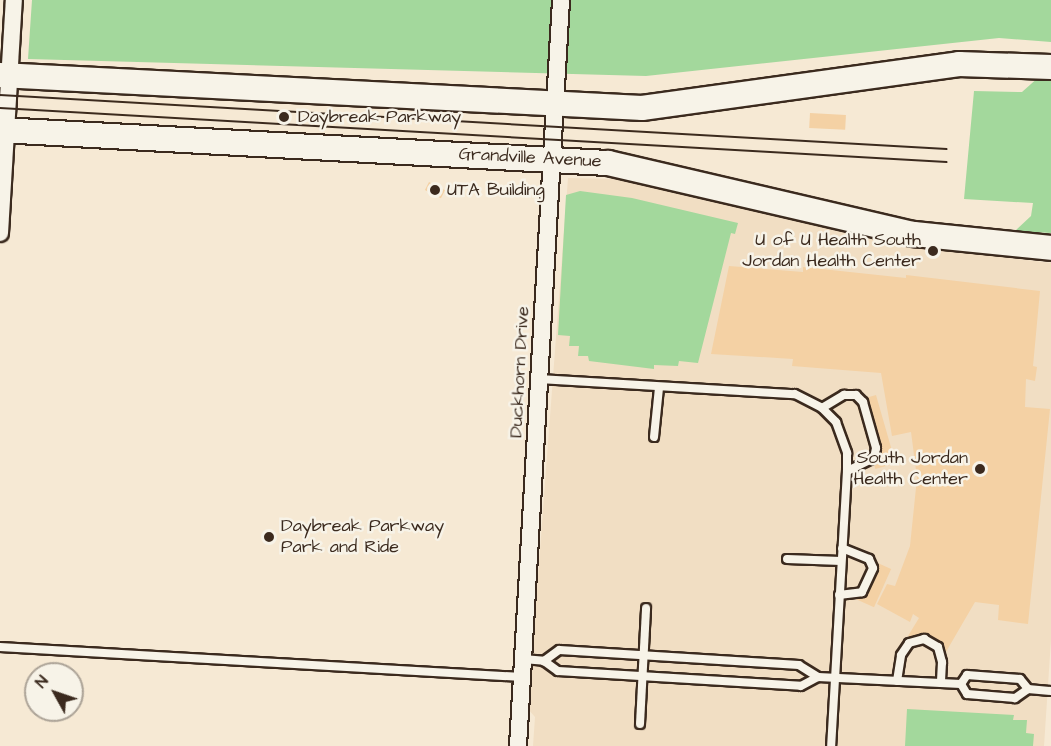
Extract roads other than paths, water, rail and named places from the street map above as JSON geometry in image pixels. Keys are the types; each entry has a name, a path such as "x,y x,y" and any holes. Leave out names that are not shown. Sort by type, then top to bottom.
{"street":[{"path":"0,233 5,75 14,0"},
{"name":"Duckhorn Drive","path":"518,746 561,0"},
{"path":"5,75 642,108 959,64 1051,67"},
{"name":"Grandville Avenue","path":"3,131 552,159 631,166 925,236 1051,248"}],"lane":[{"path":"539,379 659,388 795,394 822,408 843,436 847,471 831,746"},
{"path":"654,437 659,388"},
{"path":"822,408 844,394 856,395 863,402 876,448 874,458 847,471"},
{"path":"839,595 862,592 873,568 869,559 842,548"},
{"path":"787,560 841,561"},
{"path":"640,724 646,608"},
{"path":"897,681 901,655 909,643 924,639 938,646 942,662 941,683"},
{"path":"0,648 522,677"},
{"path":"544,661 559,650 799,664 818,677 961,684"},
{"path":"523,658 544,661 558,671 801,686 818,677"},
{"path":"961,684 968,675 1020,679 1028,689"},
{"path":"961,684 967,694 1016,698 1028,689 1051,691"}],"tram line":[{"path":"0,95 946,149"},
{"path":"0,108 946,162"}],"place":[{"name":"Daybreak Parkway","path":"284,117"},
{"name":"UTA Building","path":"435,190"},
{"name":"U of U Health South Jordan Health Center","path":"933,251"},
{"name":"South Jordan Health Center","path":"980,469"},
{"name":"Daybreak Parkway Park and Ride","path":"269,537"}]}
